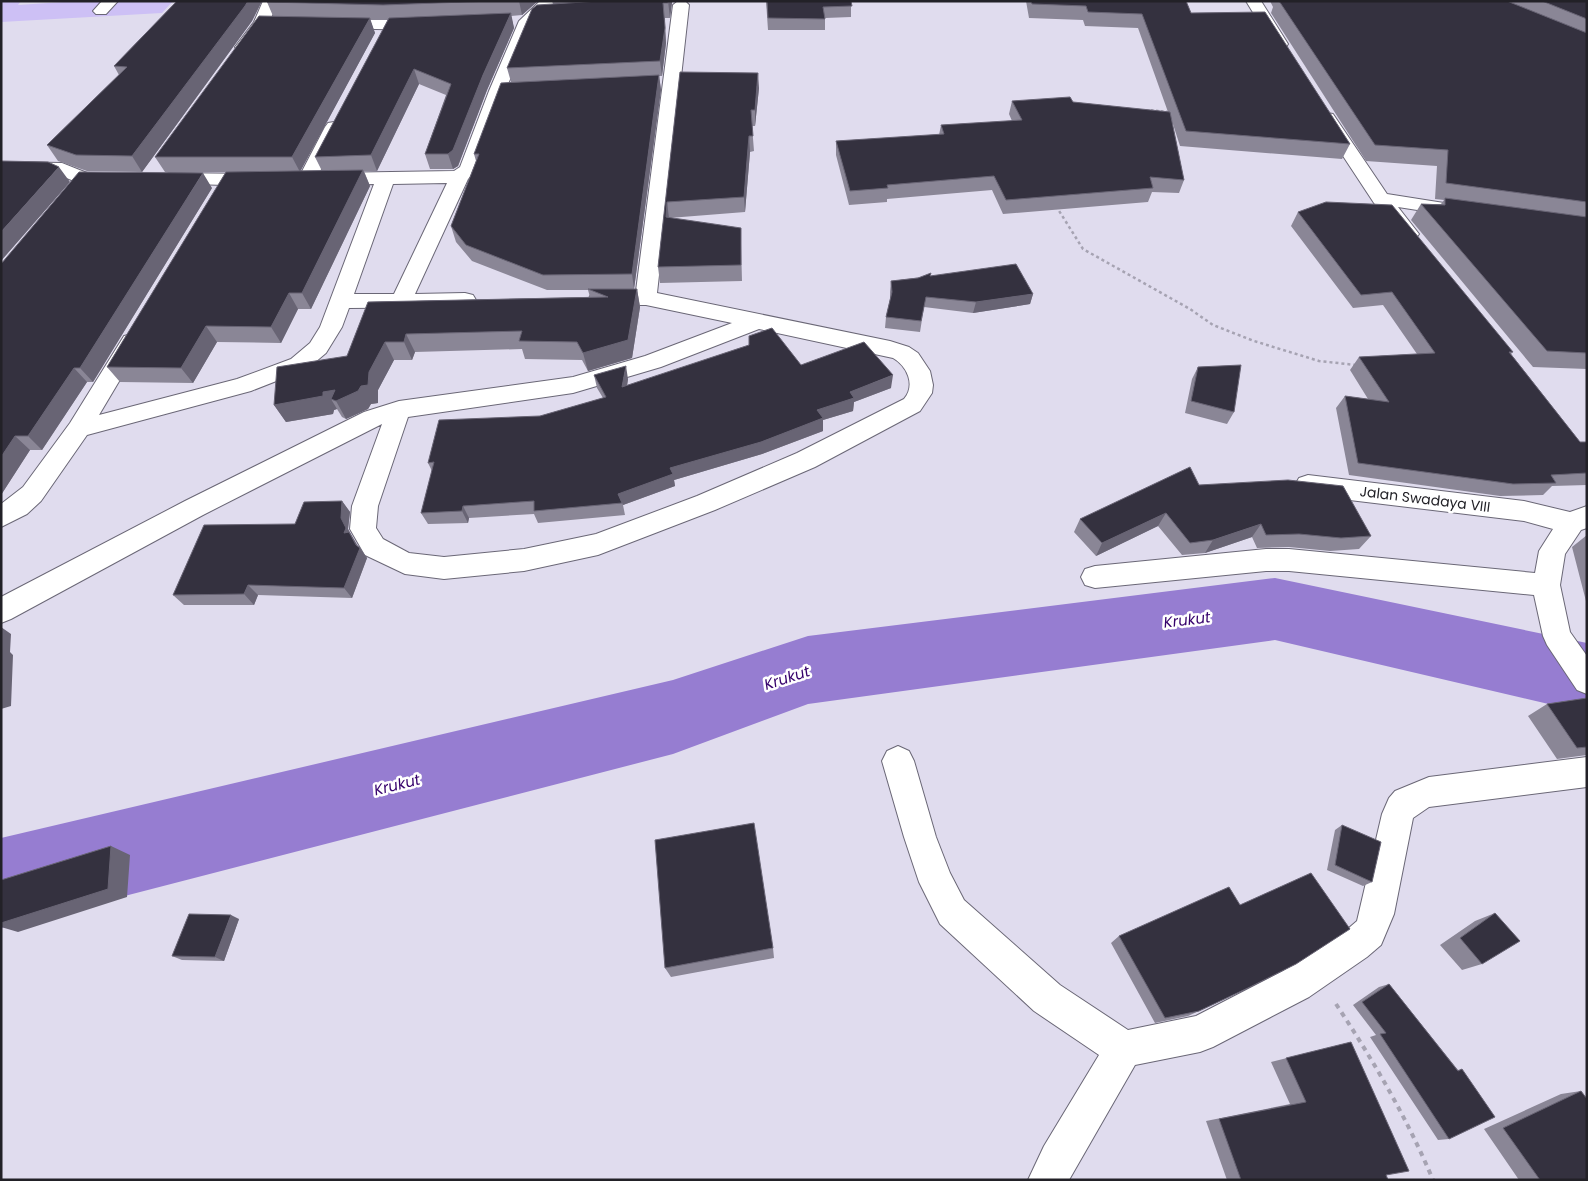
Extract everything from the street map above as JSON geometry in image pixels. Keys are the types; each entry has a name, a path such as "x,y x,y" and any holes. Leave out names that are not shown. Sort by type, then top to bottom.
{"street":[{"path":"233,62 261,23 271,1"},
{"path":"1253,1 1291,63"},
{"path":"646,298 681,5"},
{"path":"507,22 531,18 552,7"},
{"path":"401,301 460,176 468,169 497,91 531,18"},
{"path":"261,23 280,24"},
{"path":"320,25 388,27 438,25"},
{"path":"379,44 388,27"},
{"path":"652,84 671,82"},
{"path":"497,91 516,90"},
{"path":"1315,100 1381,199 1420,248"},
{"path":"306,179 343,111"},
{"path":"1,168 62,169 84,179 140,178 223,189 282,179 446,178 460,176"},
{"path":"71,194 84,179"},
{"path":"79,429 243,385 298,364 318,348 331,327 385,179"},
{"path":"1381,199 1474,212"},
{"path":"399,409 365,506 363,529 374,547 405,563 444,568 524,560 598,544 706,503 806,460 872,427 918,399 921,392 918,368 910,358 902,353 758,320 646,298 577,298"},
{"path":"340,301 489,300"},
{"path":"1,611 194,508 372,418 399,409 545,390 608,377 758,320"},
{"path":"1,517 18,507 32,494 79,429 141,326"},
{"name":"Jalan Swadaya VIII","path":"1286,482 1524,511 1580,520"},
{"name":"Jalan Swadaya VIII","path":"1580,520 1552,551 1546,585 1558,636 1587,681"},
{"path":"1095,577 1266,560 1289,560 1546,585"},
{"path":"898,761 932,873 952,912 1047,998 1124,1049 1200,1034 1296,984 1355,946 1369,933 1377,914 1400,808 1406,802 1429,792 1587,772"},
{"path":"1048,1180 1124,1049"}],"path":[{"path":"1148,110 1176,112"},
{"path":"1054,202 1068,228 1083,249 1190,309 1214,325 1254,341 1319,362 1364,364"},
{"path":"1315,972 1378,1068 1423,1156 1433,1180"}],"shaded area":[{"path":"1,1 21,1 18,5 78,1 173,1 162,13 1,22"}],"building":[{"path":"177,1 248,1 132,156 76,155 47,145 127,67 114,66"},
{"path":"267,1 492,1 383,5"},
{"path":"599,1 668,1 668,3 663,3 665,28 660,61 507,68 532,9 537,5"},
{"path":"767,1 851,1 852,6 823,7 825,19 768,18"},
{"path":"1031,1 1186,1 1191,13 1265,12 1350,144 1186,131 1142,14 1088,12 1086,6 1032,4"},
{"path":"1279,1 1507,1 1587,33 1587,202 1446,183 1448,150 1375,145"},
{"path":"1542,1 1587,1 1587,19"},
{"path":"511,13 483,75 453,150 448,154 425,154 451,84 414,69 371,155 315,157 389,18"},
{"path":"259,16 370,18 292,157 155,157"},
{"path":"680,72 758,73 755,110 751,110 753,136 749,136 744,197 667,202 666,217 741,228 741,265 658,267"},
{"path":"659,75 632,274 543,275 466,245 451,226 479,154 474,154 501,83"},
{"path":"1070,97 1073,102 1170,112 1184,180 1150,177 1153,188 1006,200 994,176 887,185 888,188 850,191 836,141 944,134 941,125 1022,120 1012,101"},
{"path":"1,161 48,162 59,167 1,232"},
{"path":"363,170 302,293 289,293 271,327 206,326 181,368 107,367 226,172"},
{"path":"79,172 203,173 80,368 74,368 28,436 15,436 1,457 1,264"},
{"path":"1445,198 1587,217 1587,353 1547,351 1421,204 1445,205"},
{"path":"1326,202 1392,205 1513,352 1509,352 1580,442 1587,442 1587,473 1551,475 1556,483 1513,484 1358,463 1345,396 1389,402 1359,357 1435,353 1392,292 1361,295 1298,212"},
{"path":"1016,264 1033,294 976,302 926,297 921,321 886,317 892,292 891,281 918,278 931,273 930,276"},
{"path":"588,289 637,289 628,340 583,353 577,342 519,341 522,331 406,334 404,342 385,342 369,372 368,385 361,386 358,391 336,401 331,399 335,390 323,392 323,396 274,405 277,367 347,356 368,302 608,297"},
{"path":"772,328 801,365 864,342 893,375 850,392 854,398 817,410 823,418 761,442 670,468 673,474 618,494 622,503 534,511 534,501 463,506 462,511 421,513 434,462 428,463 439,420 540,416 606,397 594,375 626,366 622,387 749,345 749,336"},
{"path":"1241,365 1234,412 1191,401 1198,367"},
{"path":"1190,467 1199,485 1288,480 1343,486 1371,536 1341,538 1299,534 1266,535 1261,524 1213,540 1190,543 1166,513 1102,543 1080,519"},
{"path":"342,501 341,518 346,528 344,533 349,532 356,545 360,548 344,588 248,585 244,594 173,595 204,525 295,524 304,502"},
{"path":"1587,698 1587,747 1577,748 1547,704"},
{"path":"754,823 773,948 665,968 655,840"},
{"path":"1342,825 1381,842 1372,882 1335,865"},
{"path":"111,846 108,889 1,923 1,880"},
{"path":"1311,873 1350,929 1296,964 1250,987 1199,1011 1165,1018 1119,936 1229,887 1240,905"},
{"path":"1495,913 1520,941 1482,964 1460,938"},
{"path":"189,914 231,915 215,957 172,956"},
{"path":"1389,984 1458,1071 1462,1069 1495,1117 1449,1139 1380,1034 1386,1033 1362,1002"},
{"path":"1351,1042 1409,1171 1386,1175 1388,1180 1241,1180 1219,1119 1306,1102 1286,1058"},
{"path":"1581,1091 1587,1099 1587,1180 1540,1180 1503,1128"}],"waterway":[{"name":"Krukut","path":"1,883 673,717 808,670 1275,609 1587,678"}]}
